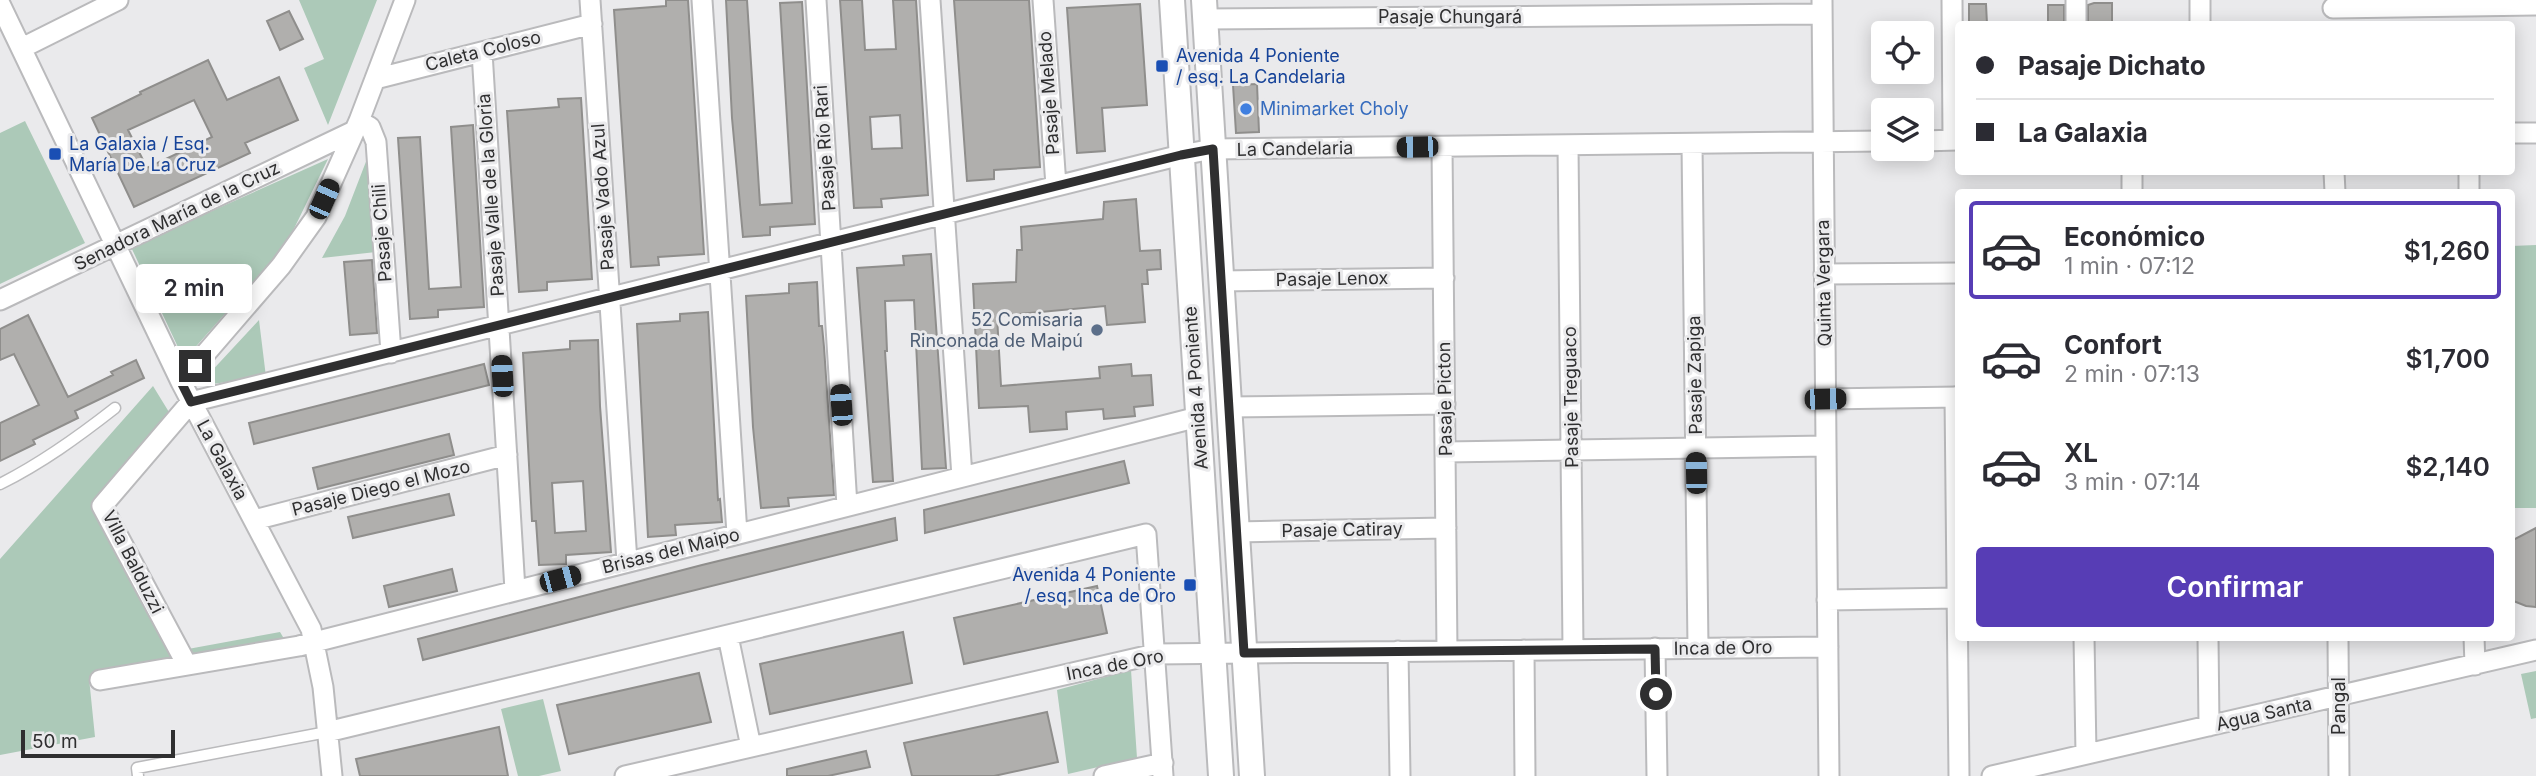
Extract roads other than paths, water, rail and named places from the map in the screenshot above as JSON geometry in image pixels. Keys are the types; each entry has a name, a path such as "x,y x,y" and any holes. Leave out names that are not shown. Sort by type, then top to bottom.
{"street":[{"path":"22,48 118,0"},
{"path":"181,382 281,266 316,217 356,126 405,0"},
{"name":"Pasaje Vado Azul","path":"590,0 627,562"},
{"path":"702,0 737,534"},
{"name":"Pasaje Río Rari","path":"816,0 847,506"},
{"path":"930,0 962,477"},
{"name":"Pasaje Melado","path":"1043,0 1056,186"},
{"name":"Avenida 4 Poniente","path":"1172,0 1221,776"},
{"path":"1952,0 1955,105"},
{"path":"2076,0 2076,21"},
{"path":"2200,0 2200,21"},
{"name":"La Galaxia","path":"0,4 181,382 306,617 315,641 321,676 331,776"},
{"path":"2333,11 2536,5"},
{"name":"Pasaje Chungará","path":"1204,10 1822,7"},
{"name":"Quinta Vergara","path":"1822,7 1829,776"},
{"name":"Avenida 4 Poniente","path":"1204,10 1252,776"},
{"name":"Caleta Coloso","path":"375,79 592,24"},
{"name":"Pasaje Valle de la Gloria","path":"482,52 515,590"},
{"name":"Senadora María de la Cruz","path":"0,300 356,126"},
{"name":"Pasaje Chili","path":"356,126 370,127 375,136 391,353"},
{"path":"2515,133 2536,133"},
{"path":"1934,141 1955,140"},
{"name":"La Candelaria","path":"191,402 1213,149 1871,141"},
{"name":"Pasaje Zapiga","path":"1692,144 1698,648"},
{"name":"Pasaje Treguaco","path":"1568,145 1573,649"},
{"name":"Pasaje Picton","path":"1442,147 1447,651"},
{"path":"1824,274 1955,273"},
{"name":"Pasaje Lenox","path":"1220,281 1444,278"},
{"path":"1194,351 1224,350"},
{"path":"1825,399 1955,397"},
{"name":"Villa Balduzzi","path":"187,665 102,506 191,402"},
{"path":"1229,407 1445,404"},
{"name":"Brisas del Maipo","path":"100,680 315,641 1198,417"},
{"path":"1446,452 1826,446"},
{"name":"Pasaje Diego el Mozo","path":"254,520 507,455"},
{"name":"Pasaje Catiray","path":"1237,532 1446,528"},
{"path":"327,732 1146,534 1163,769 1104,776"},
{"path":"1827,600 1955,598"},
{"path":"728,636 751,747"},
{"path":"1958,641 1959,776"},
{"path":"2084,641 2086,754"},
{"path":"2208,641 2209,726"},
{"name":"Pangal","path":"2338,641 2339,776"},
{"path":"2474,641 2475,665"},
{"name":"Inca de Oro","path":"625,776 1155,654 1828,647"},
{"path":"1655,649 1657,776"},
{"path":"1524,650 1525,776"},
{"name":"Agua Santa","path":"1992,776 2536,650"},
{"path":"1398,651 1400,776"}],"lane":[{"path":"0,484 32,468 78,438 115,408"},
{"path":"138,776 136,768 327,732"}],"place":[{"name":"Avenida 4 Poniente / esq. La Candelaria","path":"1162,66"},
{"name":"Minimarket Choly","path":"1246,109"},
{"name":"La Galaxia / Esq. María De La Cruz","path":"55,154"},
{"name":"52 Comisaria Rinconada de Maipú","path":"1097,330"},
{"name":"Avenida 4 Poniente / esq. Inca de Oro","path":"1190,585"}]}
